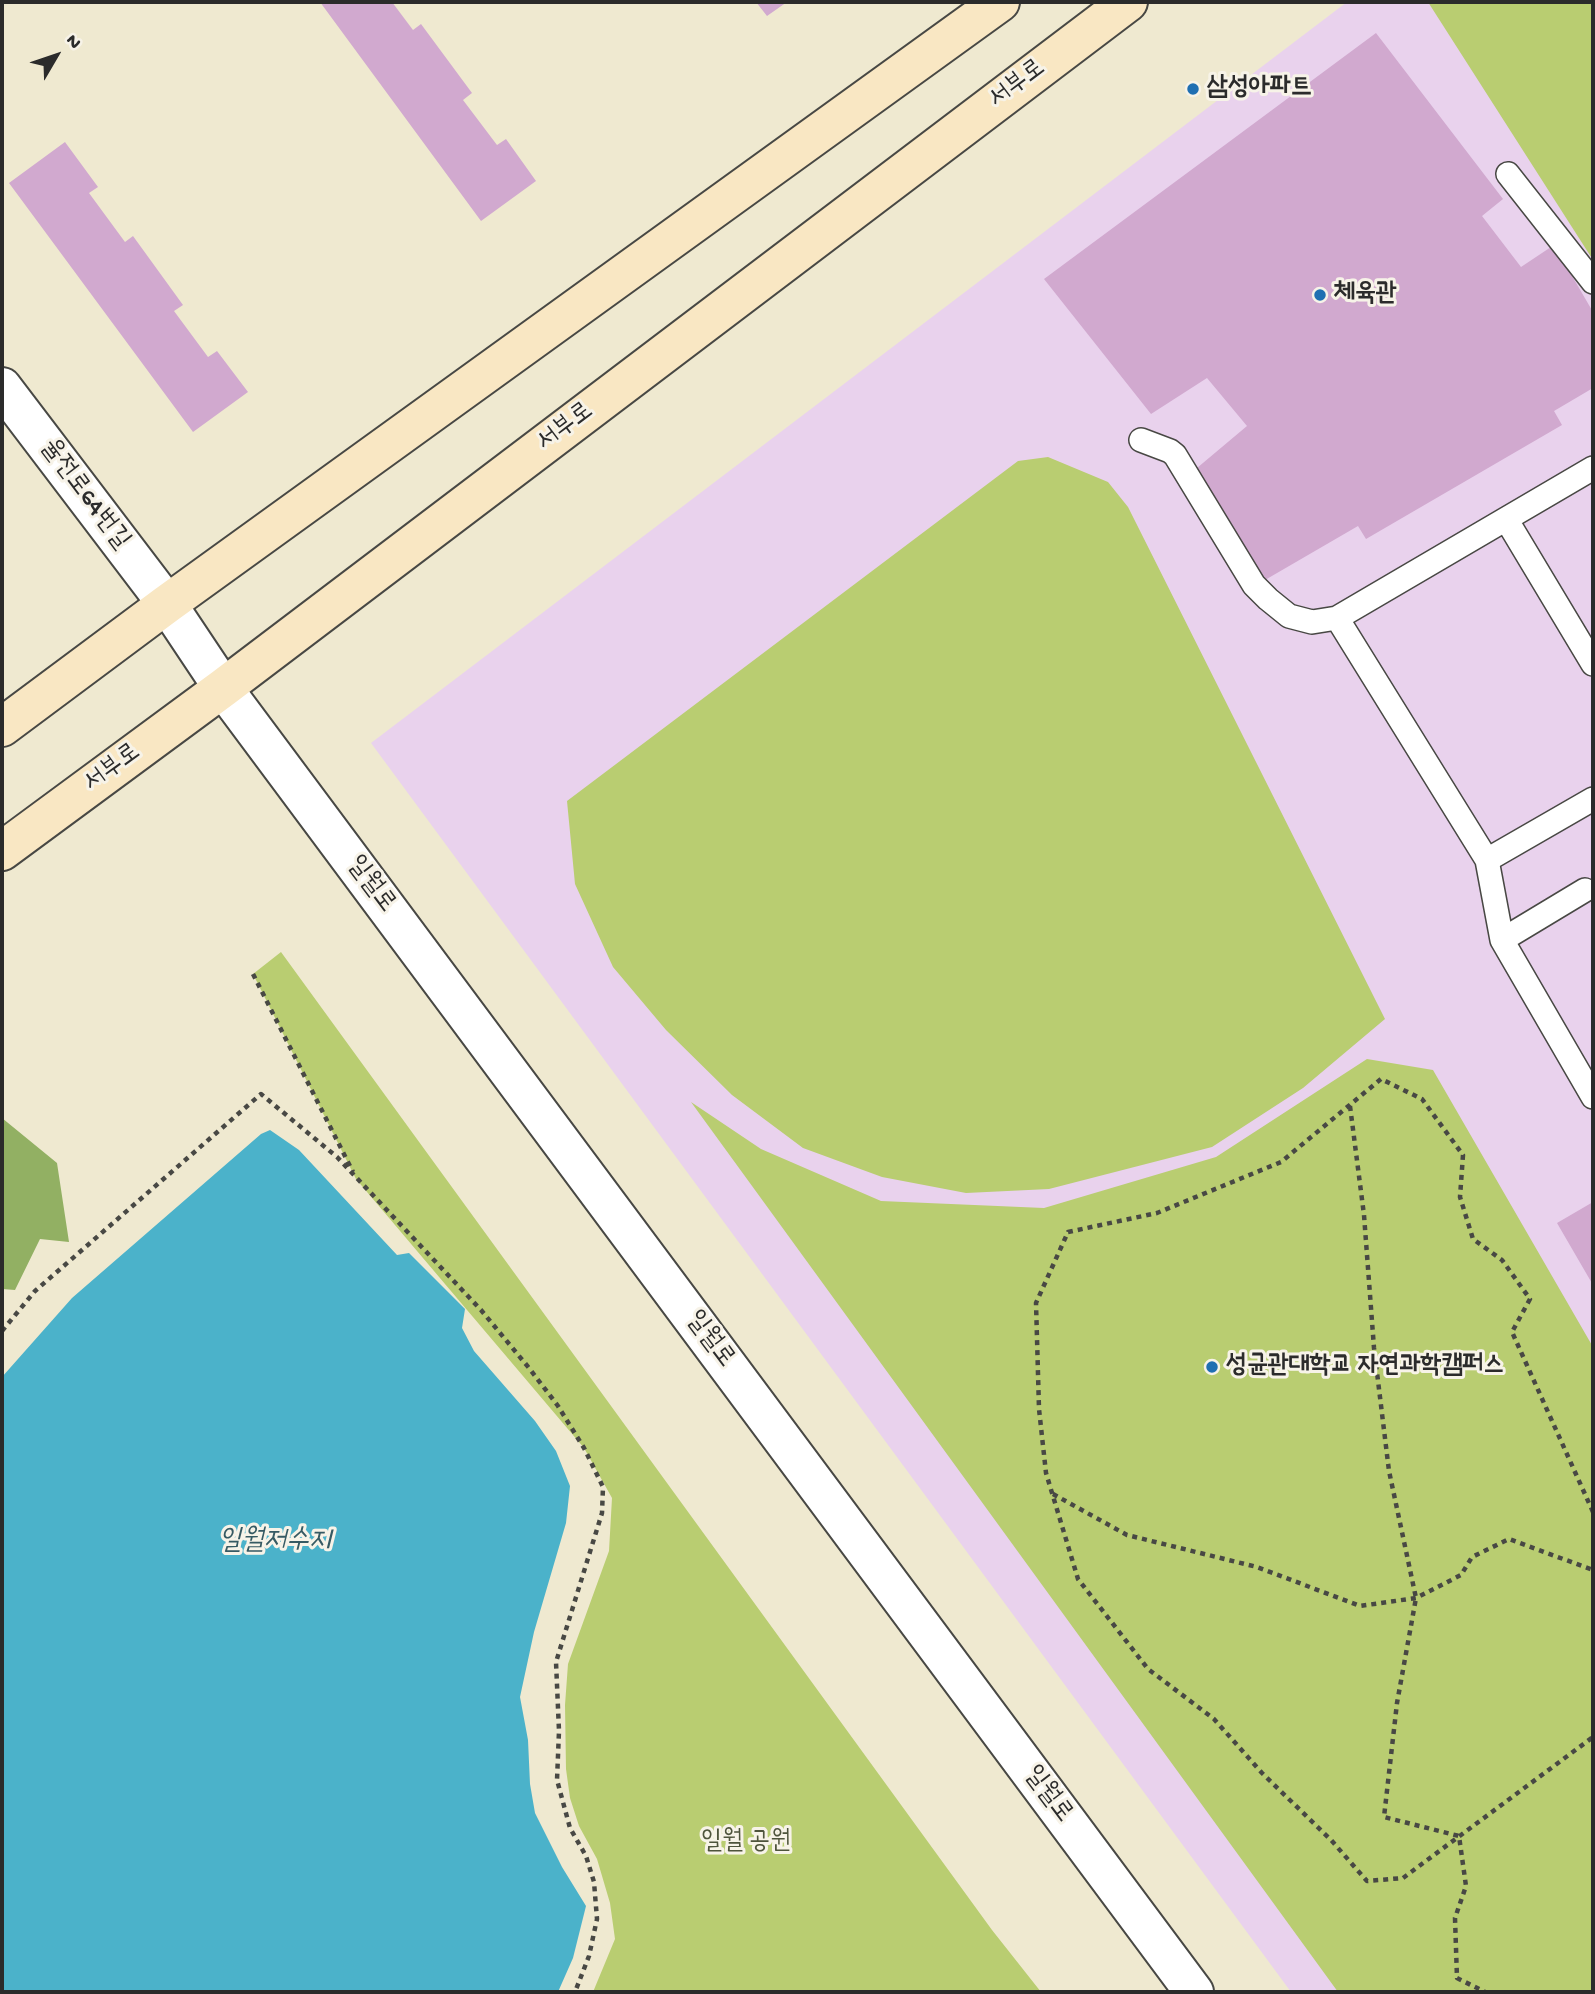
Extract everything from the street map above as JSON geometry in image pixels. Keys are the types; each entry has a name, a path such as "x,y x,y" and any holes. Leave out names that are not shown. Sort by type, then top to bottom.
{"main road":[{"path":"2,727 167,604 1000,2"},
{"name":"서부로","path":"2,851 223,688 1128,2"}],"street":[{"name":"율전로64번길","path":"2,387 167,604 223,688"},
{"name":"일월로","path":"223,688 1195,1992"}],"lane":[{"path":"1508,174 1593,282"},
{"path":"1141,440 1175,455 1254,584 1268,599 1289,616 1312,622 1337,618 1593,468"},
{"path":"1506,519 1593,664"},
{"path":"1337,618 1487,860 1502,940 1593,1097"},
{"path":"1487,860 1593,799"},
{"path":"1502,940 1590,893"}],"path":[{"path":"253,974 356,1179"},
{"path":"1593,1512 1511,1332 1530,1299 1502,1261 1473,1240 1460,1197 1463,1155 1422,1100 1381,1079 1281,1162 1157,1213 1068,1232 1036,1303 1039,1409 1046,1473 1078,1578 1148,1670 1214,1719 1262,1773 1331,1840 1367,1881 1403,1878 1593,1737"},
{"path":"2,1331 35,1291 261,1094 337,1157 481,1310 558,1406 584,1448 603,1487 602,1513 556,1662 559,1731 557,1780 570,1828 586,1856 594,1882 597,1919 589,1956 575,1992"},
{"path":"1350,1105 1364,1215 1374,1348 1389,1471 1416,1598 1397,1703 1384,1817 1459,1836"},
{"path":"1053,1493 1127,1535 1257,1567 1360,1606 1416,1598 1461,1575 1472,1557 1509,1539 1593,1570"},
{"path":"1459,1836 1466,1886 1455,1918 1457,1978 1485,1992"}],"shaded area":[{"name":"성균관대학교 자연과학캠퍼스","path":"1347,2 1593,2 1593,1992 1291,1992 371,743"}],"green space":[{"path":"1428,2 1593,2 1593,260"},
{"path":"1048,457 1108,482 1128,507 1385,1019 1303,1088 1212,1147 1049,1189 966,1193 882,1177 803,1148 732,1095 666,1030 613,967 575,884 567,801 1018,461"},
{"name":"일월 공원","path":"281,952 992,1930 1041,1992 593,1992 615,1939 610,1903 597,1859 579,1826 570,1798 566,1769 565,1705 568,1664 609,1551 612,1498 584,1448 356,1179 253,974"},
{"path":"1367,1059 1433,1070 1593,1347 1593,1992 1338,1992 691,1102 761,1149 881,1201 1044,1208 1216,1157"},
{"path":"2,1118 57,1163 69,1242 40,1239 15,1290 2,1289"}],"water":[{"name":"일월저수지","path":"270,1130 299,1150 397,1255 409,1253 465,1309 462,1328 474,1351 535,1421 556,1451 570,1486 566,1523 534,1632 520,1697 528,1740 530,1784 535,1813 562,1867 586,1906 573,1958 558,1992 2,1992 2,1377 72,1298 261,1134"}],"building":[{"path":"320,2 392,2 413,30 421,24 472,93 463,100 497,145 506,139 536,181 481,221"},
{"path":"756,2 787,2 767,16"},
{"name":"체육관","path":"1376,33 1503,199 1482,216 1521,267 1554,245 1593,312 1593,388 1554,411 1562,425 1366,539 1358,526 1265,580 1197,468 1247,426 1207,378 1151,414 1044,279"},
{"path":"65,142 98,187 89,193 125,242 133,236 183,305 174,311 208,357 217,351 248,392 193,432 9,183"},
{"path":"1593,1202 1593,1285 1557,1223"}],"place":[{"name":"삼성아파트","path":"1193,89"},
{"name":"체육관","path":"1320,295"},
{"name":"성균관대학교 자연과학캠퍼스","path":"1212,1367"}]}
